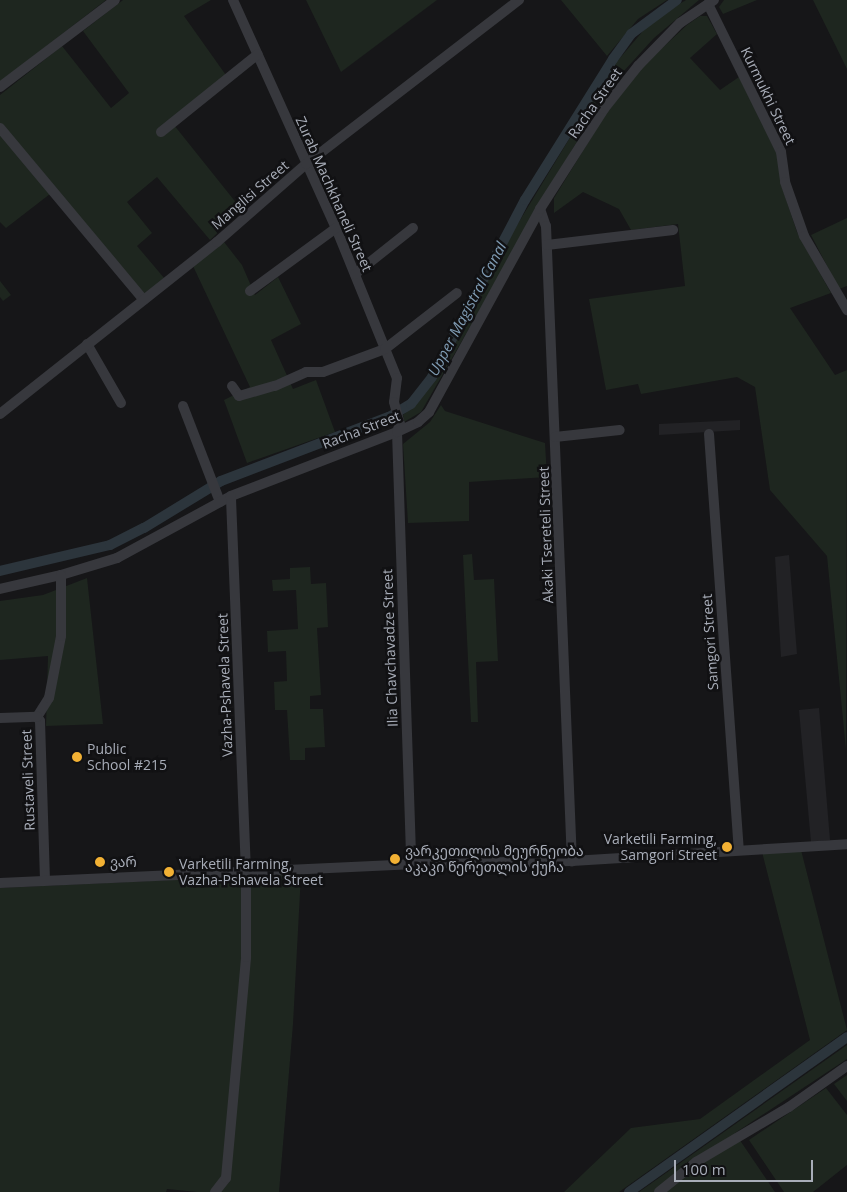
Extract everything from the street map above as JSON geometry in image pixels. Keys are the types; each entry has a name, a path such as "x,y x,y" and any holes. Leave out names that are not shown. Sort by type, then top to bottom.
{"street":[{"path":"0,87 115,0"},
{"name":"Zurab Machkhaneli Street","path":"233,0 336,228 385,348 397,378 394,402"},
{"name":"Manglisi Street","path":"0,414 217,242 306,164 519,0"},
{"name":"Racha Street","path":"0,589 61,575 117,558 231,496 398,428 418,422 429,412 540,209 604,109 638,66 680,23 711,2"},
{"name":"Kurmukhi Street","path":"711,2 781,152 785,182 804,236 847,310"},
{"path":"160,132 258,54"},
{"path":"0,128 144,300"},
{"name":"Akaki Tsereteli Street","path":"540,209 546,226 547,245 572,861"},
{"path":"250,291 336,228"},
{"path":"355,274 412,228"},
{"path":"547,245 673,230"},
{"path":"232,386 239,396 275,386 306,372 323,372 385,348 457,293"},
{"path":"87,344 121,403"},
{"name":"Ilia Chavchavadze Street","path":"394,402 398,428 411,864"},
{"path":"183,406 220,502"},
{"path":"556,437 620,430"},
{"name":"Samgori Street","path":"710,434 739,849"},
{"name":"Vazha-Pshavela Street","path":"215,1192 226,1178 246,957 246,872 231,496"},
{"path":"37,717 49,698 61,636 61,575"},
{"name":"Rustaveli Street","path":"0,718 37,717 40,721 45,880"},
{"path":"0,883 411,864 572,861 739,849 847,844"},
{"path":"659,1192 696,1162 789,1107 847,1066"}],"shaded area":[{"path":"0,0 106,0 0,82"},
{"path":"123,0 211,0 184,16 228,78 174,125 242,210 210,240 157,177 127,202 152,233 137,246 165,279 137,299 50,194 6,228 0,222 0,95 62,46 111,108 129,93 83,31"},
{"path":"306,0 437,0 341,72"},
{"path":"561,0 667,0 638,19 607,56"},
{"path":"686,0 699,0 654,38 623,72 573,148 421,412 404,422 403,415 417,403 438,372 502,250 614,65 643,31 658,17"},
{"path":"724,0 757,0 723,14 719,7"},
{"path":"813,0 847,0 847,69"},
{"path":"700,16 707,16 717,34 690,58 720,90 739,77 779,158 781,184 797,232 831,293 790,308 835,375 847,370 846,750 827,556 770,490 755,387 737,377 641,394 638,384 606,390 589,299 685,286 678,224 631,230 619,209 583,192 554,213 554,198 605,115 645,64 687,25"},
{"path":"847,218 847,286 839,289 811,235"},
{"path":"224,242 242,265 255,295 278,277 301,324 271,340 293,389 316,380 335,432 247,463 224,400 250,387 193,266"},
{"path":"0,281 11,295 3,301 0,297"},
{"path":"441,405 445,411 545,443 547,477 469,482 469,521 408,523 403,444 430,422"},
{"path":"740,420 740,430 659,435 659,424"},
{"path":"472,554 474,580 494,579 498,661 476,662 478,722 471,722 463,555"},
{"path":"789,555 797,654 781,657 775,557"},
{"path":"310,567 311,584 326,583 328,627 317,628 321,695 310,696 310,709 323,709 325,747 305,748 305,760 290,760 287,710 275,710 274,682 287,681 286,651 268,652 267,631 298,629 296,590 273,591 272,580 290,579 290,568"},
{"path":"87,578 103,724 46,726 48,656 0,660 0,601 43,595"},
{"path":"819,708 830,840 811,842 799,710"},
{"path":"801,850 847,1030 619,1192 564,1192 631,1128 700,1119 810,1040 762,852"},
{"path":"301,874 293,1024 279,1192 197,1192 167,1189 166,1192 0,1192 0,888"},
{"path":"847,1045 847,1059 735,1133 775,1192 639,1192"},
{"path":"847,1075 847,1101 834,1084"},
{"path":"826,1088 847,1115 847,1165 813,1192 784,1192 749,1140"}],"waterway":[{"name":"Upper Magistral Canal","path":"0,571 110,545 144,528 221,481 389,417 411,404 432,377 525,200 613,59 631,34 677,0"},
{"path":"629,1192 847,1037"}],"place":[{"name":"Public School #215","path":"77,757"},
{"name":"Varketili Farming, Samgori Street","path":"727,847"},
{"name":"ვარკეთილის მეურნეობა აკაკი წერეთლის ქუჩა","path":"395,859"},
{"name":"ვარ","path":"100,862"},
{"name":"Varketili Farming, Vazha-Pshavela Street","path":"169,872"}]}
